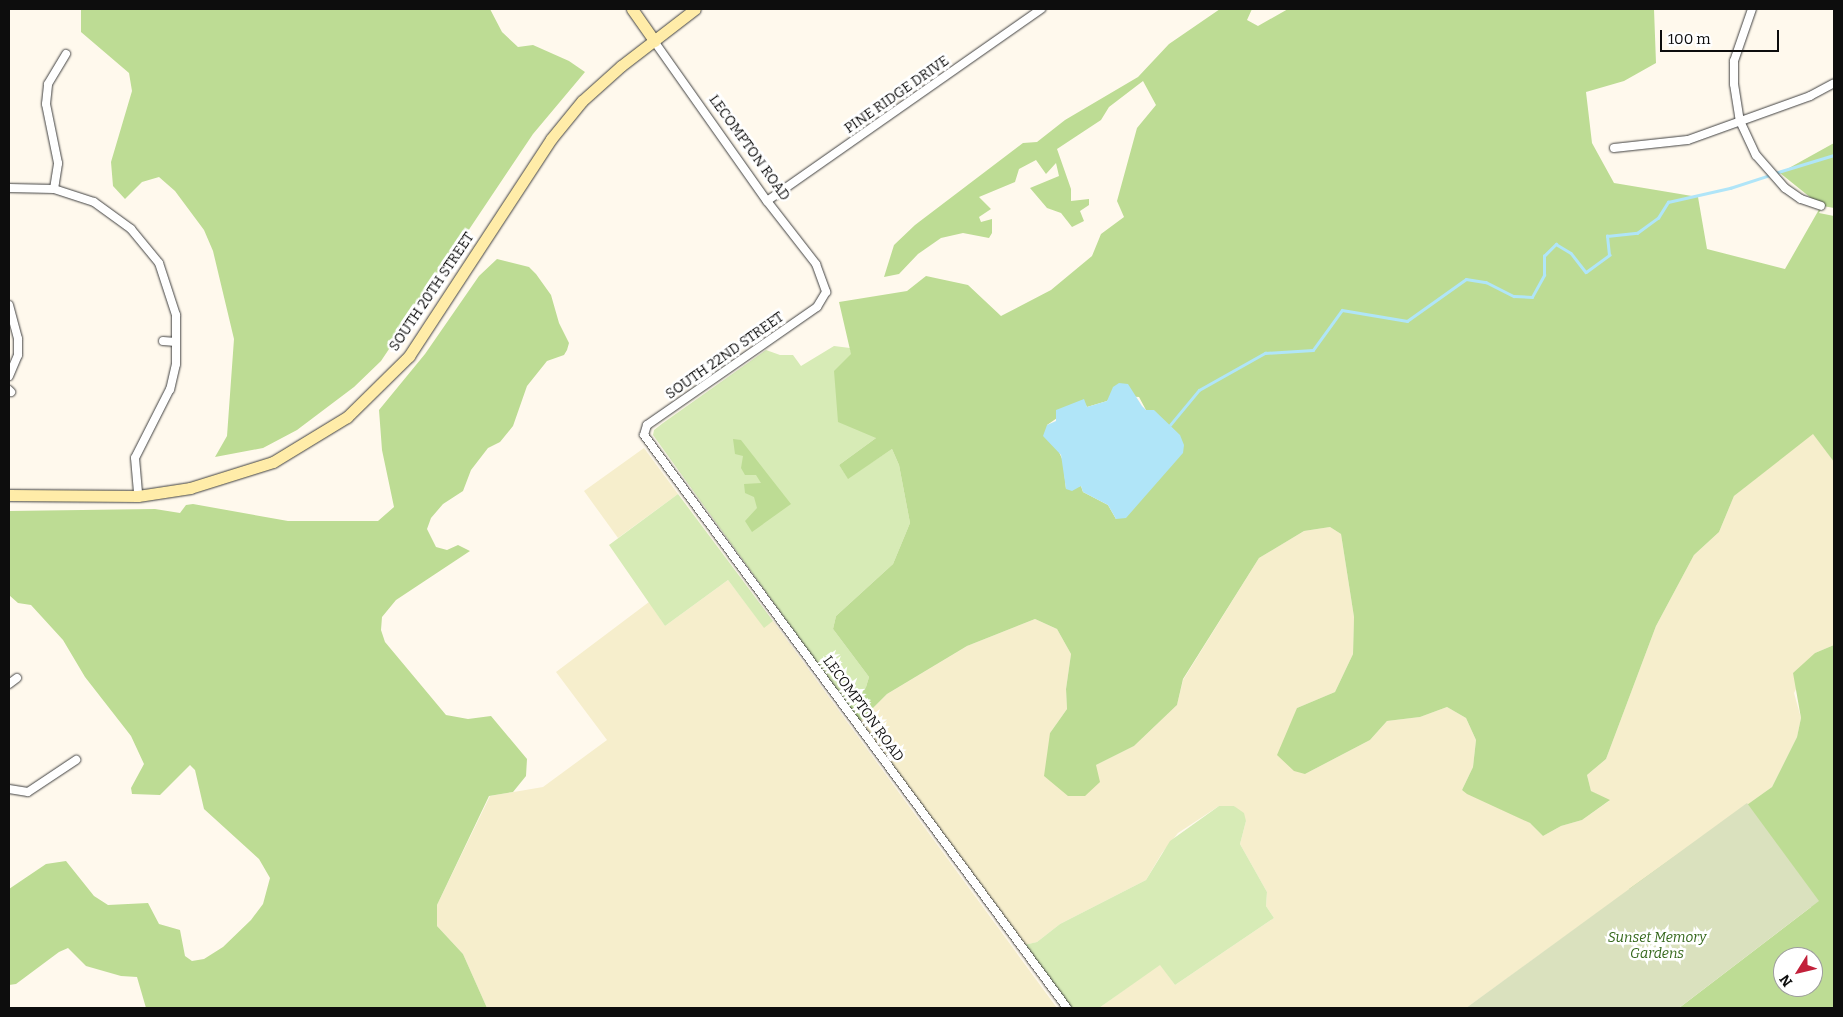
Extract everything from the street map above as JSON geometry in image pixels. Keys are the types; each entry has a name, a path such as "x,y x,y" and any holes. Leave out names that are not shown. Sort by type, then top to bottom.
{"main road":[{"name":"LECOMPTON ROAD","path":"632,9 654,41"},
{"name":"SOUTH 20TH STREET","path":"9,496 138,496 190,488 273,462 322,434 370,396 424,336 567,119 620,66 695,9"}],"street":[{"name":"PINE RIDGE DRIVE","path":"767,201 1041,9"},
{"path":"1752,9 1734,61 1734,84 1740,122 1756,155 1785,188 1801,199 1821,206"},
{"name":"LECOMPTON ROAD","path":"654,41 767,201 816,264 825,282 826,292 817,307"},
{"path":"54,189 58,163 46,104 48,84 66,54"},
{"path":"1614,148 1688,140 1810,96 1834,83"},
{"path":"9,188 54,189 94,202 116,216 146,245 159,263 172,296 176,315 176,364 170,389 140,443 135,458 138,496"},
{"path":"9,305 18,339 18,355 9,376"},
{"name":"SOUTH 22ND STREET","path":"647,425 817,307"},
{"path":"163,341 176,342"},
{"name":"LECOMPTON ROAD","path":"647,425 644,436 1067,1008"},
{"path":"9,684 17,678"},
{"path":"9,789 28,792 76,760"}],"shaded area":[{"path":"1813,433 1834,462 1834,645 1815,653 1794,693 1801,718 1797,737 1772,787 1466,1008 1099,1008 1160,964 1175,985 1274,918 1266,906 1267,892 1240,844 1246,821 1234,806 1219,806 1178,833 1162,853 1146,880 1060,924 1037,942 1024,945 859,722 887,694 967,646 1035,619 1057,629 1071,654 1066,689 1067,709 1050,733 1096,765 1134,746 1177,705 1183,680 1259,558 1304,531 1330,527 1341,534 1354,617 1353,654 1335,692 1297,708 1305,774 1370,740 1387,721 1420,717 1447,707 1466,718 1476,740 1473,767 1462,790 1530,823 1543,836 1561,826 1582,820 1609,801 1591,791 1587,775 1606,759 1656,626 1694,555 1719,532 1734,496"},
{"path":"644,448 678,494 618,538 584,491"},
{"path":"728,580 764,627 773,621 1057,1008 487,1008 463,954 437,926 437,905 490,796 543,787 607,740 556,672 649,602 665,626"}],"green space":[{"path":"81,9 490,9 502,32 518,47 533,45 569,61 585,72 533,134 381,361 354,387 297,430 263,448 215,457 227,436 234,339 213,251 204,230 175,191 159,177 142,182 125,199 113,186 111,162 132,91 129,73 81,32"},
{"path":"1220,9 1252,9 1247,20 1258,26 1288,9 1654,9 1656,63 1624,81 1586,92 1592,143 1614,183 1698,197 1707,249 1785,269 1821,206 1780,173 1834,143 1834,208 1823,206 1819,213 1834,216 1834,462 1813,434 1734,496 1719,532 1694,555 1656,626 1606,759 1587,775 1591,791 1610,800 1582,820 1561,826 1543,836 1530,823 1462,790 1473,767 1476,740 1466,718 1447,707 1420,717 1387,721 1370,740 1305,774 1294,771 1277,755 1297,708 1335,692 1353,654 1354,617 1341,534 1330,527 1304,531 1259,558 1183,679 1177,705 1134,746 1096,765 1100,782 1085,796 1068,796 1044,776 1050,733 1067,709 1066,689 1071,654 1057,629 1035,619 967,646 887,694 859,722 848,706 866,687 869,677 833,629 836,616 893,564 910,523 899,465 892,449 848,479 839,465 876,438 838,422 834,371 851,354 839,302 907,291 926,276 968,285 1001,316 1051,290 1092,256 1101,234 1124,217 1117,201 1137,128 1156,105 1143,81 1109,107 1101,120 1057,149 1071,189 1071,201 1089,199 1089,205 1080,211 1084,221 1072,227 1061,213 1047,208 1030,188 1059,176 1056,163 1046,174 1036,160 1019,169 1015,182 979,197 991,209 979,217 981,222 992,219 992,233 989,238 963,233 941,238 918,254 899,274 884,277 894,245 915,225 1023,143 1037,142 1065,120 1138,77 1169,44","holes":["1112,395 1139,397 1146,410 1154,410 1116,519 1108,505 1083,492 1081,486 1066,489 1063,461 1047,425 1083,400 1087,407 1107,401"]},
{"path":"497,259 529,267 536,274 551,295 559,323 569,343 567,350 564,355 547,361 527,386 513,426 500,442 488,448 471,470 463,491 443,504 431,518 427,529 436,547 447,550 458,545 470,551 396,600 382,617 381,630 385,642 446,715 468,719 491,716 527,759 526,776 513,792 489,796 437,905 437,926 463,954 487,1008 146,1008 137,977 121,976 86,966 68,948 59,952 16,984 9,985 9,889 46,864 66,861 94,896 108,905 148,903 159,924 180,930 185,956 192,961 204,959 223,947 251,920 263,904 270,878 259,859 204,809 195,770 190,765 160,795 132,794 131,788 144,764 131,736 85,677 63,640 31,605 18,603 9,595 9,511 155,509 180,513 186,505 193,504 288,521 378,521 394,507 382,450 379,410 425,354 479,276"},
{"path":"834,346 850,348 876,438 839,465 848,478 892,449 899,465 910,523 893,564 836,616 833,629 869,677 866,687 848,706 653,435 654,430 663,423 766,350 780,355 793,355 801,366"},
{"path":"733,439 741,440 791,504 752,532 745,521 757,508 754,497 745,493 744,484 761,483 756,475 745,475 741,468 743,456 735,454"},
{"path":"678,494 773,621 764,628 728,580 665,626 609,545"},
{"path":"1834,645 1834,1008 1679,1008 1811,907 1629,889 1772,787 1797,737 1801,718 1793,673 1815,653"},
{"name":"Sunset Memory Gardens","path":"1747,803 1819,901 1679,1008 1466,1008"},
{"path":"1219,806 1234,806 1244,813 1246,821 1240,844 1267,892 1266,906 1274,918 1175,985 1160,965 1099,1008 1071,1008 1024,945 1037,942 1060,924 1146,880 1170,841"}],"water":[{"path":"1119,383 1128,384 1142,406 1146,410 1154,410 1180,435 1184,445 1183,453 1126,518 1116,519 1108,505 1083,492 1081,486 1072,491 1066,489 1061,455 1043,436 1047,425 1056,421 1056,410 1084,399 1087,407 1107,401 1113,387"}],"waterway":[{"path":"1775,173 1834,155"},
{"path":"1170,425 1199,390 1265,353 1313,350 1342,310 1407,321 1466,279 1486,282 1514,296 1532,297 1544,275 1544,256 1556,244 1571,253 1586,272 1609,255 1607,236 1637,233 1658,218 1668,202 1730,188 1770,175"}]}
